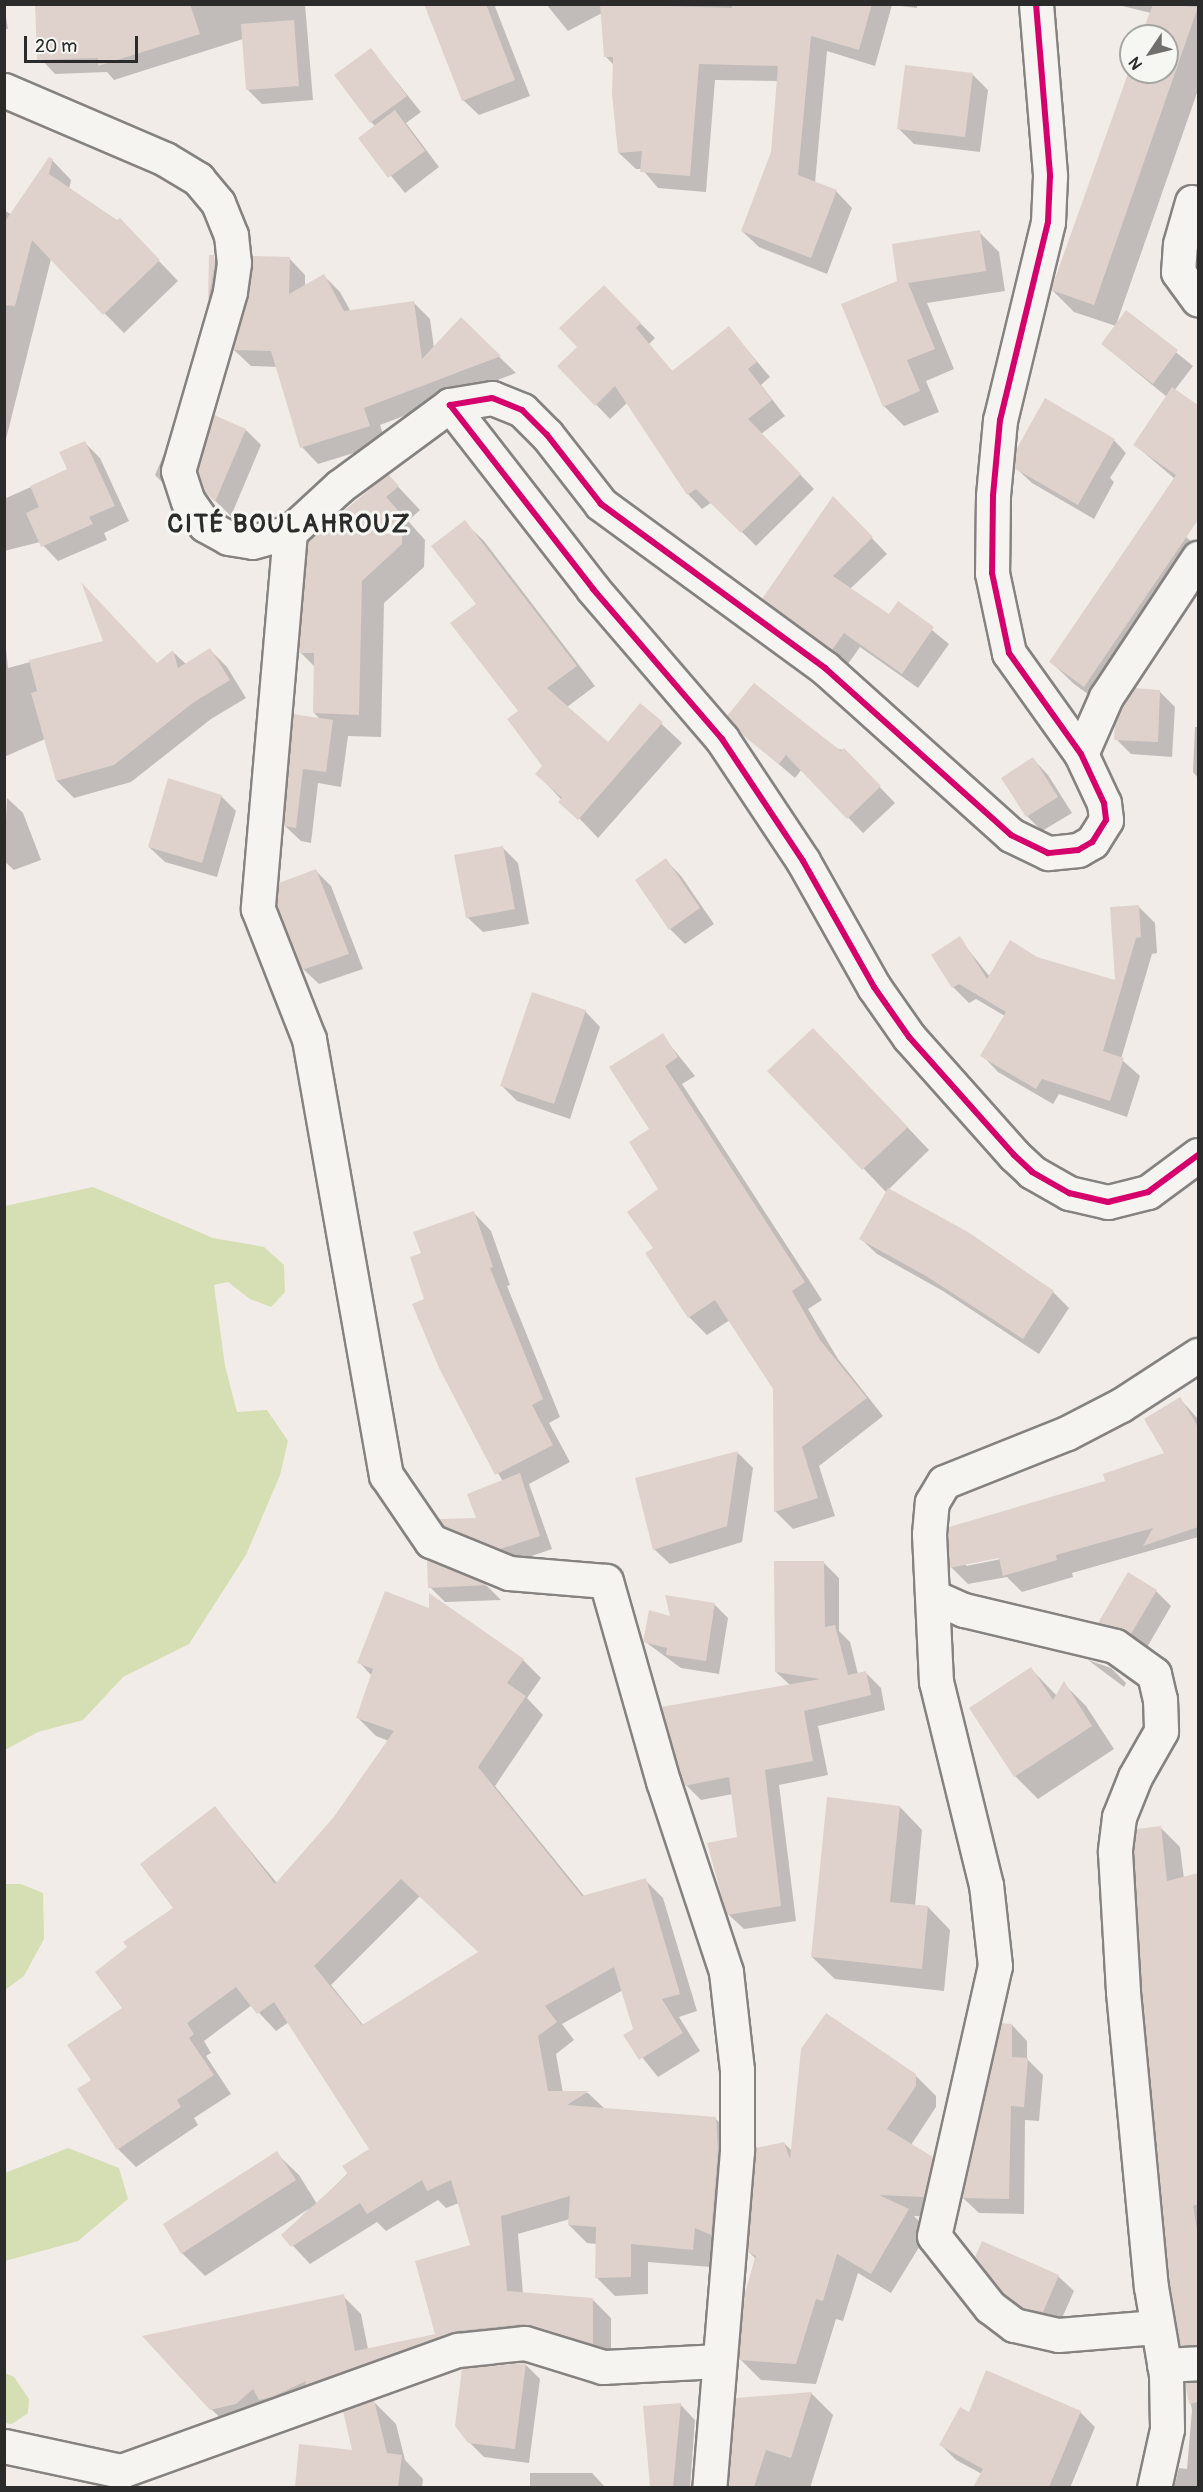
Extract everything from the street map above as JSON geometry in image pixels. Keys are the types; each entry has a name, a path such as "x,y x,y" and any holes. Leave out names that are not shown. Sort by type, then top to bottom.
{"street":[{"path":"4,90 165,159 198,179 218,203 231,235 234,263 230,292 178,471 188,501 205,525 228,538 252,542 290,532 340,486 450,405 492,398 522,410 547,435 601,504 825,668 914,743 995,822 1032,848 1048,853 1078,850 1101,833 1106,820 1104,803 1081,754 1009,652 992,573 993,496 1000,420 1048,222 1050,176 1036,4"},
{"path":"1192,202 1179,244 1178,272 1198,300"},
{"path":"450,405 592,589 722,739 797,852 874,987 909,1037 1014,1155 1061,1189 1108,1203 1148,1192 1198,1155"},
{"path":"290,532 258,909 309,1040 386,1475 431,1541 509,1573 606,1581 663,1781 726,1972 737,2070 737,2151 717,2361 709,2487"},
{"path":"1081,754 1106,698 1198,558"},
{"path":"1156,2326 1058,2335 1014,2325 990,2307 934,2236 995,1966 986,1885 936,1682 929,1534 932,1502 944,1482 1067,1433 1121,1405 1198,1355"},
{"path":"932,1596 964,1611 1115,1646 1154,1674 1160,1699 1161,1731 1135,1777 1119,1817 1115,1852 1123,1992 1156,2326 1164,2365 1167,2428 1154,2487"},
{"path":"4,2446 121,2471 458,2350 525,2343 603,2367 717,2361"},
{"path":"1164,2365 1198,2363"}],"green space":[{"path":"93,1187 213,1238 264,1247 284,1265 285,1292 271,1307 250,1299 228,1282 214,1285 225,1366 237,1412 267,1410 288,1441 280,1475 246,1555 189,1644 123,1677 83,1720 38,1732 5,1750 5,1206"},
{"path":"4,1884 21,1884 43,1893 44,1939 24,1976 5,1990"},
{"path":"68,2148 119,2168 128,2199 78,2241 5,2261 5,2173"},
{"path":"5,2373 14,2377 29,2399 28,2413 12,2424 5,2423"}],"building":[{"path":"35,4 190,4 200,34 98,66 98,58 37,60"},
{"path":"424,4 486,4 515,80 462,101"},
{"path":"600,4 732,8 732,4 872,4 859,50 811,36 798,175 837,190 811,258 741,231 771,152 778,66 699,64 690,176 640,172 642,151 618,153 612,95 613,57 604,57"},
{"path":"1153,4 1198,7 1179,61 1179,24 1146,24"},
{"path":"294,20 299,86 246,90 241,24"},
{"path":"371,48 407,96 370,123 334,75"},
{"path":"905,65 973,73 965,137 897,129"},
{"path":"1124,84 1171,84 1094,305 1051,290"},
{"path":"395,110 425,151 388,178 358,138"},
{"path":"49,157 53,159 49,174 117,220 120,218 160,260 103,315 32,240 15,306 4,305 4,223"},
{"path":"980,230 986,271 908,283 935,349 907,360 920,391 883,407 841,304 897,281 892,244"},
{"path":"209,255 214,255 215,263 208,302"},
{"path":"252,256 290,257 289,294 324,274 344,311 414,301 422,359 461,317 501,356 364,408 370,426 300,448 271,351 233,350 249,295"},
{"path":"604,285 641,323 636,328 672,371 729,326 757,362 748,369 772,400 748,419 801,474 741,533 696,489 687,495 615,386 595,406 557,366 577,347 559,328"},
{"path":"1126,310 1178,350 1153,384 1101,344"},
{"path":"1172,387 1198,405 1198,520 1084,687 1049,662 1176,475 1133,445"},
{"path":"1045,398 1115,439 1078,505 1014,468 1016,450"},
{"path":"214,415 246,429 215,502 205,492 198,471"},
{"path":"85,441 115,506 89,517 93,524 41,547 26,513 39,507 30,486 67,469 59,452"},
{"path":"388,474 399,486 386,497 403,516 402,544 362,581 359,715 313,713 314,653 299,653 308,541"},
{"path":"833,496 873,537 833,576 889,614 898,601 934,627 902,674 844,633 832,650 762,599"},
{"path":"465,520 577,666 547,688 608,742 640,703 663,722 578,820 558,802 562,798 535,774 542,766 507,719 518,711 450,623 476,604 431,546"},
{"path":"81,582 157,663 173,650 178,668 210,648 230,680 194,702 114,765 56,781 31,693 37,691 29,660 103,641"},
{"path":"754,683 841,751 844,748 881,786 847,819 786,755 779,764 741,734 727,716"},
{"path":"1134,688 1160,690 1158,742 1114,740 1115,723"},
{"path":"293,714 333,720 326,772 303,769 296,828 284,826"},
{"path":"1033,757 1058,797 1026,817 1001,778"},
{"path":"168,778 222,795 202,863 148,847"},
{"path":"503,846 515,909 466,918 454,855"},
{"path":"666,858 700,908 669,930 635,880"},
{"path":"316,869 349,954 302,970 277,906 279,883"},
{"path":"1139,905 1141,937 1136,938 1103,1051 1124,1058 1110,1101 1042,1079 1036,1089 980,1056 1006,1012 959,984 952,988 931,955 960,936 987,979 1010,940 1037,957 1115,980 1110,907"},
{"path":"532,992 586,1010 554,1104 500,1086"},
{"path":"813,1028 908,1127 862,1170 767,1071"},
{"path":"663,1033 678,1057 665,1066 805,1282 792,1291 820,1340 867,1398 802,1447 818,1498 774,1512 773,1389 715,1300 688,1318 645,1253 653,1248 627,1212 658,1189 629,1142 649,1129 609,1067"},
{"path":"888,1188 968,1232 1054,1291 1023,1339 926,1276 859,1239"},
{"path":"474,1211 493,1267 490,1268 543,1399 532,1405 553,1445 495,1475 439,1368 412,1304 424,1299 410,1257 421,1253 413,1232"},
{"path":"1180,1397 1198,1427 1198,1527 1143,1546 1153,1528 1056,1555 1057,1560 1003,1576 999,1558 949,1568 949,1527 1105,1481 1103,1474 1164,1453 1144,1419"},
{"path":"738,1451 727,1526 653,1550 635,1478"},
{"path":"520,1473 540,1536 500,1549 443,1526 439,1519 476,1518 467,1494"},
{"path":"427,1560 488,1585 428,1588"},
{"path":"774,1561 824,1561 825,1627 835,1625 848,1675 866,1671 871,1695 804,1711 813,1761 765,1770 781,1906 727,1915 707,1843 737,1837 729,1777 684,1786 661,1707 820,1679 775,1672"},
{"path":"1128,1572 1157,1590 1131,1634 1098,1623"},
{"path":"385,1591 429,1608 429,1593 524,1659 507,1683 526,1696 478,1767 582,1896 646,1878 680,1994 662,1999 683,2033 639,2060 623,2035 633,2029 614,1967 545,2006 557,2022 538,2036 548,2091 589,2091 567,2105 716,2117 718,2150 711,2235 695,2228 693,2250 631,2244 631,2277 595,2278 596,2227 568,2225 570,2196 501,2216 507,2291 593,2298 593,2344 524,2324 456,2331 305,2385 306,2381 272,2397 259,2400 253,2389 236,2404 210,2410 142,2336 344,2294 355,2351 435,2334 415,2261 470,2245 451,2180 427,2191 422,2180 367,2214 360,2203 291,2247 281,2235 348,2174 342,2166 369,2149 274,2002 257,2014 236,1987 187,2023 194,2034 189,2038 214,2075 177,2100 181,2107 117,2150 77,2089 91,2080 67,2045 122,2008 95,1972 127,1947 123,1942 173,1908 140,1864 215,1806 275,1884 333,1818 394,1731 356,1718 373,1669 357,1663","holes":["401,1879 478,1952 362,2025 314,1966"]},
{"path":"665,1595 715,1603 706,1661 666,1655 667,1648 643,1642 649,1610 670,1616"},
{"path":"1031,1667 1053,1700 1064,1681 1092,1726 1014,1777 969,1708"},
{"path":"827,1797 900,1806 890,1902 928,1906 922,1969 811,1957"},
{"path":"1161,1826 1167,1881 1198,1873 1198,2204 1193,2206 1198,2235 1198,2345 1180,2345 1170,2285 1142,1991 1134,1853 1137,1829"},
{"path":"826,2013 916,2074 916,2086 887,2129 933,2157 924,2197 879,2195 909,2209 871,2274 837,2254 823,2301 816,2299 796,2364 738,2360 744,2296 756,2256 747,2252 756,2148 784,2142 790,2159 801,2049"},
{"path":"1001,2023 1012,2024 1012,2057 1028,2058 1024,2107 1011,2106 1009,2199 962,2198"},
{"path":"277,2151 296,2180 181,2254 163,2224"},
{"path":"982,2241 1059,2275 1043,2312 1022,2308 1003,2293 975,2257"},
{"path":"526,2363 515,2449 468,2443 455,2426 462,2368"},
{"path":"986,2370 1081,2411 1049,2487 973,2487 983,2469 939,2445 960,2407 969,2412"},
{"path":"1198,2382 1198,2402 1189,2404 1185,2383"},
{"path":"812,2392 791,2458 766,2450 754,2487 728,2487 735,2398"},
{"path":"374,2400 387,2453 402,2455 398,2487 295,2487 299,2444 352,2450 343,2411"},
{"path":"681,2403 673,2487 650,2487 643,2406"}],"cycle path":[{"path":"1036,4 1050,176 1048,222 1000,420 993,496 992,573 1009,653 1081,754 1104,803 1106,820 1092,842 1078,850 1048,853 1011,835 825,668 601,504 547,435 522,410 492,398 450,405 593,589 722,739 803,861 874,987 909,1037 1014,1155 1032,1172 1069,1193 1108,1202 1148,1192 1198,1155"}],"district":[{"name":"CITÉ BOULAHROUZ","path":"289,525"}]}
